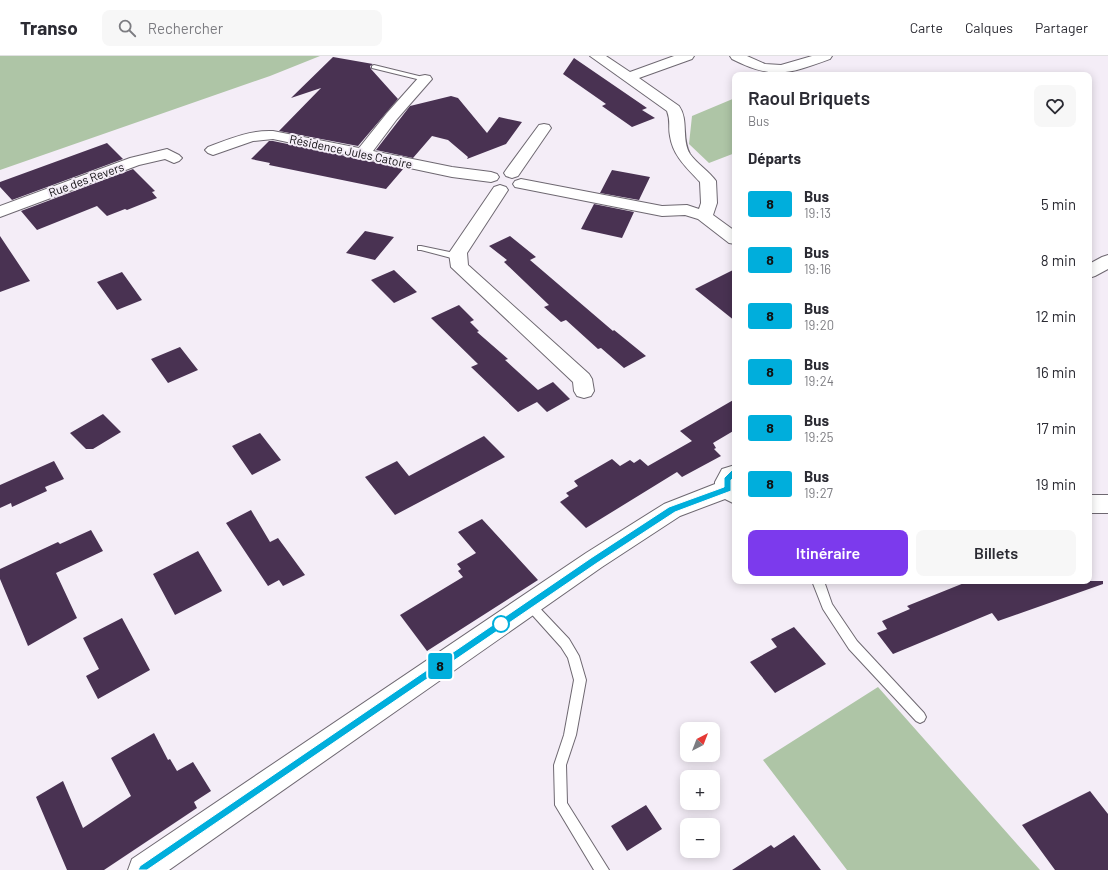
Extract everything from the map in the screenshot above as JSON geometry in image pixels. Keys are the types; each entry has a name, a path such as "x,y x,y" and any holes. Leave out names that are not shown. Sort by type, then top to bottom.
{"street":[{"path":"597,56 674,109 678,121 677,135 684,155 708,181 709,203 704,216"},
{"path":"629,77 687,56"},
{"path":"737,56 754,66 771,70 785,70 825,56"},
{"path":"363,153 392,116 425,79"},
{"path":"544,128 517,178 662,211 687,210 704,216 732,237"},
{"name":"Résidence Jules Catoire","path":"213,150 250,136 262,134 273,135 452,172 516,189 517,178"},
{"name":"Rue des Revers","path":"0,212 135,161 166,154 174,158"},
{"path":"496,184 458,253 460,267 582,380 584,391"},
{"path":"1092,270 1108,261"},
{"path":"143,870 594,560 672,510 732,485"},
{"path":"1092,504 1108,504"}],"lane":[{"path":"374,67 425,79"},
{"path":"421,248 459,257"},
{"path":"819,584 827,606 853,645 920,717"},
{"path":"530,605 565,642 573,656 580,680 570,735 560,764 561,805 602,870"}],"green space":[{"path":"0,56 320,56 270,76 0,170"},
{"path":"732,99 732,154 709,163 689,144 692,116"},
{"path":"878,687 1040,870 847,870 763,760"}],"building":[{"path":"333,57 373,64 370,66 371,69 398,99 358,146 279,131 321,88 291,98"},
{"path":"574,58 647,108 642,110 655,118 632,127 602,106 606,104 563,74"},
{"path":"451,96 458,98 487,133 499,117 522,122 506,144 467,159 468,157 448,140 432,136 413,158 376,150 410,106"},
{"path":"269,141 404,168 386,189 269,165 270,163 251,159"},
{"path":"107,143 123,159 12,200 0,187 0,182"},
{"path":"133,169 155,191 152,192 157,198 107,216 97,206 37,230 21,211"},
{"path":"612,170 650,177 639,200 600,193"},
{"path":"594,204 634,212 622,238 581,229"},
{"path":"365,231 394,237 375,260 346,253"},
{"path":"0,236 30,281 0,292"},
{"path":"510,236 536,257 530,260 613,331 614,330 646,356 624,368 601,348 598,349 566,320 561,322 544,307 549,305 504,262 507,260 489,246"},
{"path":"394,270 417,292 394,303 371,280"},
{"path":"732,270 732,319 695,289"},
{"path":"122,272 142,300 117,310 97,282"},
{"path":"459,305 474,320 470,322 479,331 477,332 508,359 505,360 538,390 553,382 570,399 547,412 537,402 518,412 471,367 478,364 431,318"},
{"path":"180,347 198,370 168,383 151,359"},
{"path":"732,401 732,432 713,443 716,448 714,449 721,456 682,477 677,472 586,528 560,502 569,496 566,493 578,486 574,481 612,459 620,466 630,460 634,463 640,459 648,466 692,441 680,431"},
{"path":"103,414 121,432 93,449 86,449 70,433"},
{"path":"260,433 281,460 252,475 232,446"},
{"path":"484,436 505,457 395,515 365,477 397,461 409,476"},
{"path":"54,461 64,479 45,487 47,491 12,507 11,503 0,508 0,485"},
{"path":"251,510 270,542 278,538 305,575 283,586 279,580 268,586 226,523"},
{"path":"482,519 538,580 427,651 400,615 463,577 458,571 461,569 457,564 476,553 458,532"},
{"path":"91,530 103,551 56,573 77,618 28,646 0,579 0,569 58,542 60,544"},
{"path":"198,551 222,591 175,615 153,574"},
{"path":"1092,581 1103,581 1103,584 998,621 992,613 893,654 877,633 887,629 882,621 910,609 907,606 962,584 1092,584"},
{"path":"122,618 150,670 98,699 86,676 99,669 83,638"},
{"path":"794,627 826,664 775,693 750,662 777,647 771,639"},
{"path":"154,733 168,760 170,759 177,771 193,762 211,791 194,802 197,808 104,870 67,870 36,797 63,781 83,828 131,796 111,758"},
{"path":"1090,791 1108,814 1108,870 1055,870 1022,825"},
{"path":"646,805 662,829 627,851 611,826"},
{"path":"794,835 821,870 732,870 771,845 774,848"}],"bus line":[{"name":"8","path":"143,870 594,560 672,510 728,488 726,482 732,474"}]}
